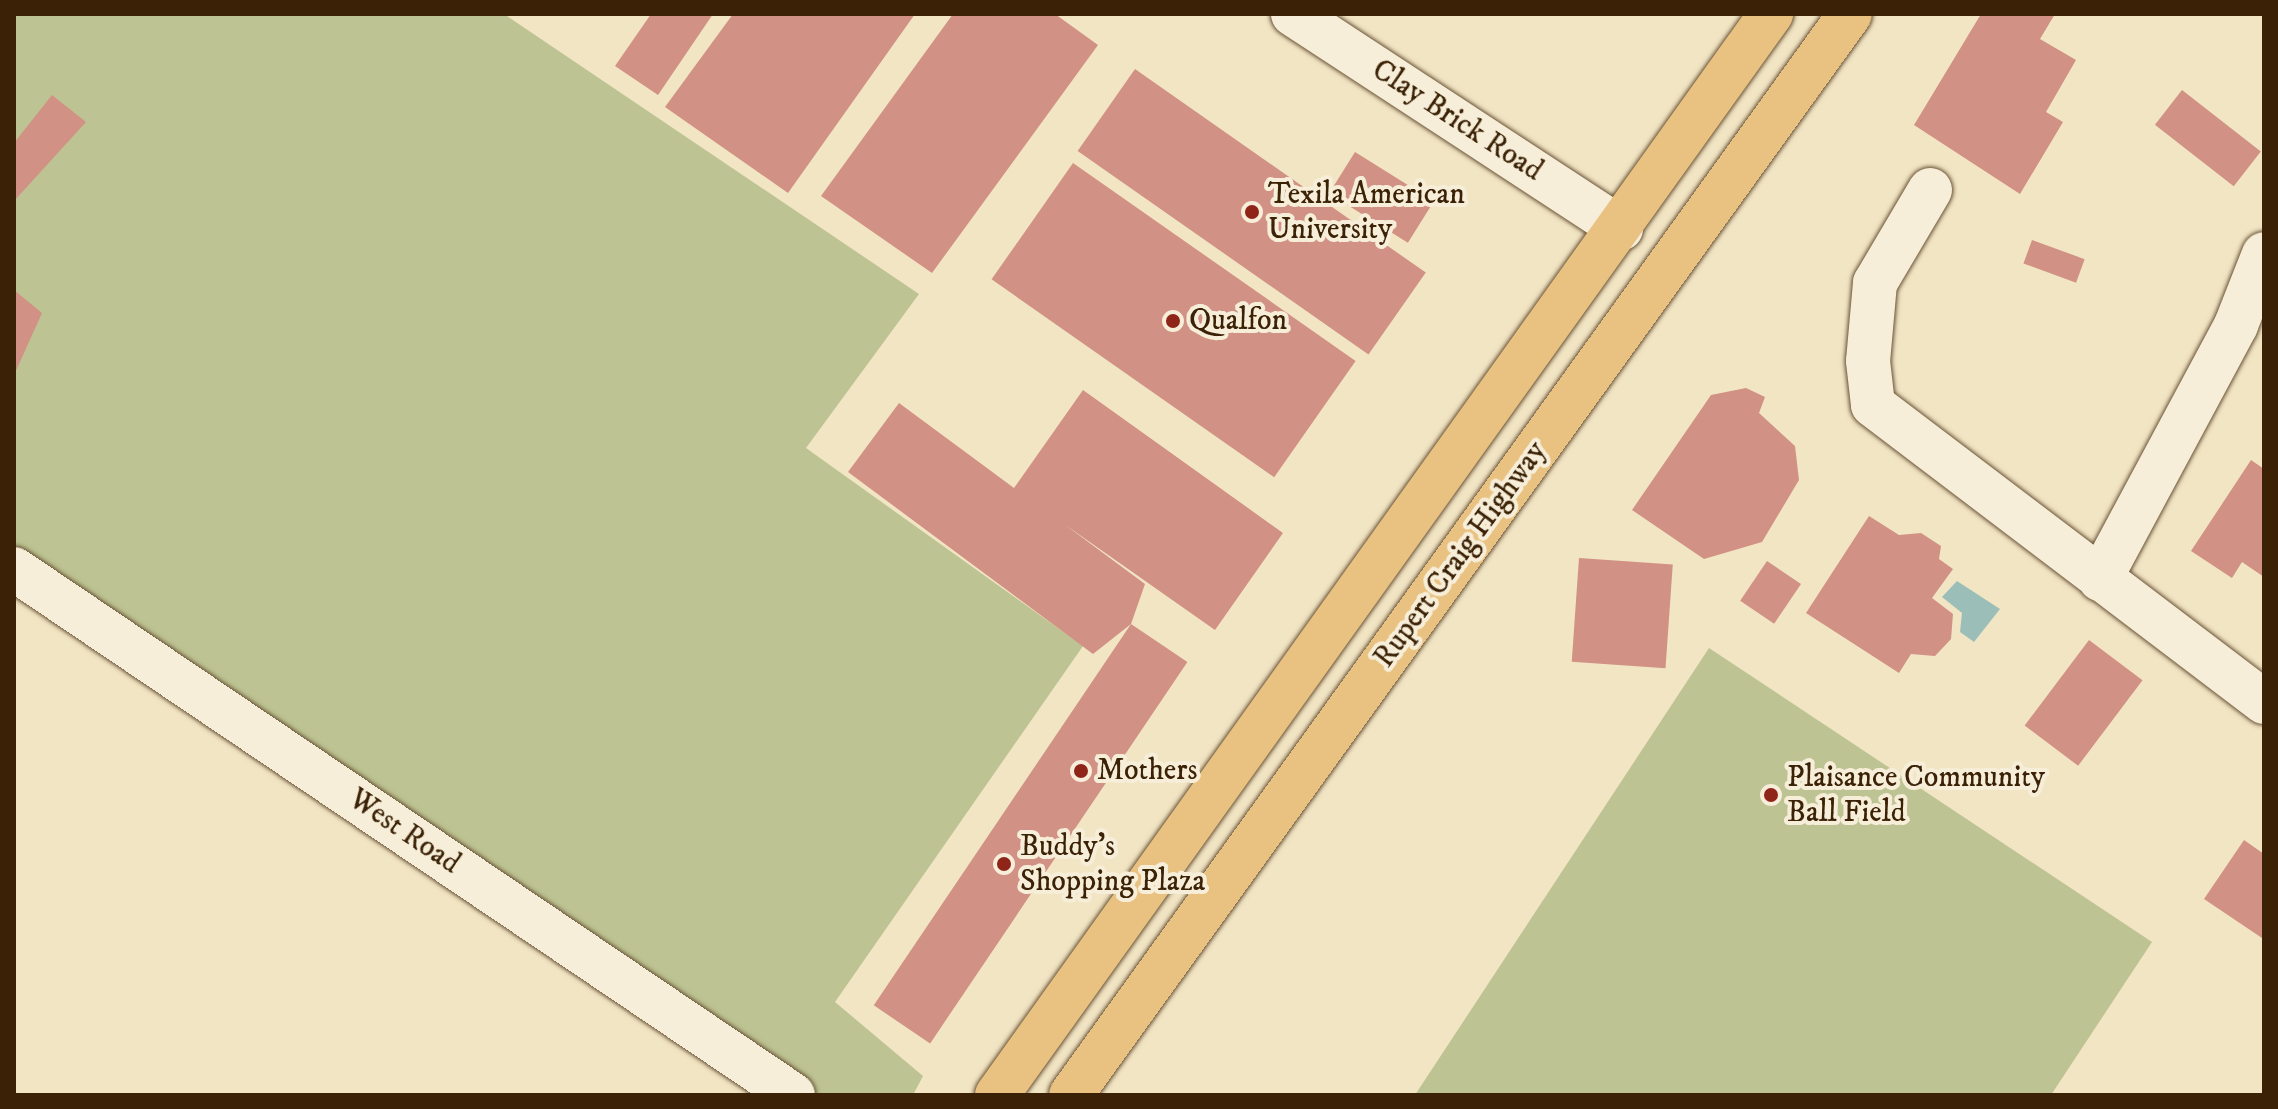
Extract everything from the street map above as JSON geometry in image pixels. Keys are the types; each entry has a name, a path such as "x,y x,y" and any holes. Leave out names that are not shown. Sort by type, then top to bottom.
{"main road":[{"name":"Rupert Craig Highway","path":"997,1095 1621,229 1771,14"},
{"name":"Rupert Craig Highway","path":"1071,1095 1850,14"}],"street":[{"name":"Clay Brick Road","path":"1293,14 1621,229"},
{"path":"1930,190 1875,283 1868,361 1873,405 2264,702"},
{"path":"2100,579 2236,325 2264,254"},
{"name":"West Road","path":"14,569 793,1095"}],"green space":[{"path":"14,14 504,14 919,294 806,448 1083,646 835,1002 923,1076 913,1095 795,1095 14,558"},
{"name":"Plaisance Community Ball Field","path":"1709,648 2152,942 2051,1095 1415,1095"}],"water":[{"path":"1957,581 2000,609 1974,642 1960,632 1962,613 1942,597"}],"building":[{"path":"651,14 713,14 658,95 615,66"},
{"path":"733,14 915,14 788,193 665,107"},
{"path":"953,14 1055,14 1098,45 932,273 821,196"},
{"path":"1981,14 2055,14 2040,39 2076,60 2046,112 2063,122 2020,194 1914,125"},
{"name":"Texila American University","path":"1135,69 1426,273 1368,355 1078,151"},
{"path":"2182,90 2261,152 2234,186 2155,125"},
{"path":"52,95 86,122 14,201 14,143"},
{"path":"1355,152 1434,201 1408,243 1329,194"},
{"name":"Qualfon","path":"1073,163 1356,361 1274,477 992,279"},
{"path":"2032,240 2085,259 2076,283 2023,263"},
{"path":"14,290 42,313 14,375"},
{"path":"1746,388 1765,397 1759,413 1795,446 1799,480 1762,542 1704,559 1632,510 1711,395"},
{"path":"1083,390 1283,533 1215,630 1064,524 1145,584 1131,624 1093,654 848,472 899,403 1014,488"},
{"path":"2251,460 2264,469 2264,577 2242,562 2232,578 2191,551"},
{"path":"1869,516 1899,535 1921,533 1941,546 1939,559 1953,569 1932,598 1953,614 1951,639 1935,656 1911,654 1899,673 1806,613"},
{"path":"1579,558 1673,565 1666,668 1572,662"},
{"path":"1767,561 1801,584 1774,624 1740,601"},
{"name":"Buddy's Shopping Plaza","path":"1131,624 1187,662 930,1043 874,1005"},
{"path":"2089,640 2143,680 2078,766 2025,725"},
{"path":"2244,840 2264,854 2262,938 2204,899"}],"place":[{"name":"Texila American University","path":"1252,212"},
{"name":"Qualfon","path":"1173,321"},
{"name":"Mothers","path":"1081,771"},
{"name":"Plaisance Community Ball Field","path":"1771,795"},
{"name":"Buddy's Shopping Plaza","path":"1004,864"}]}
